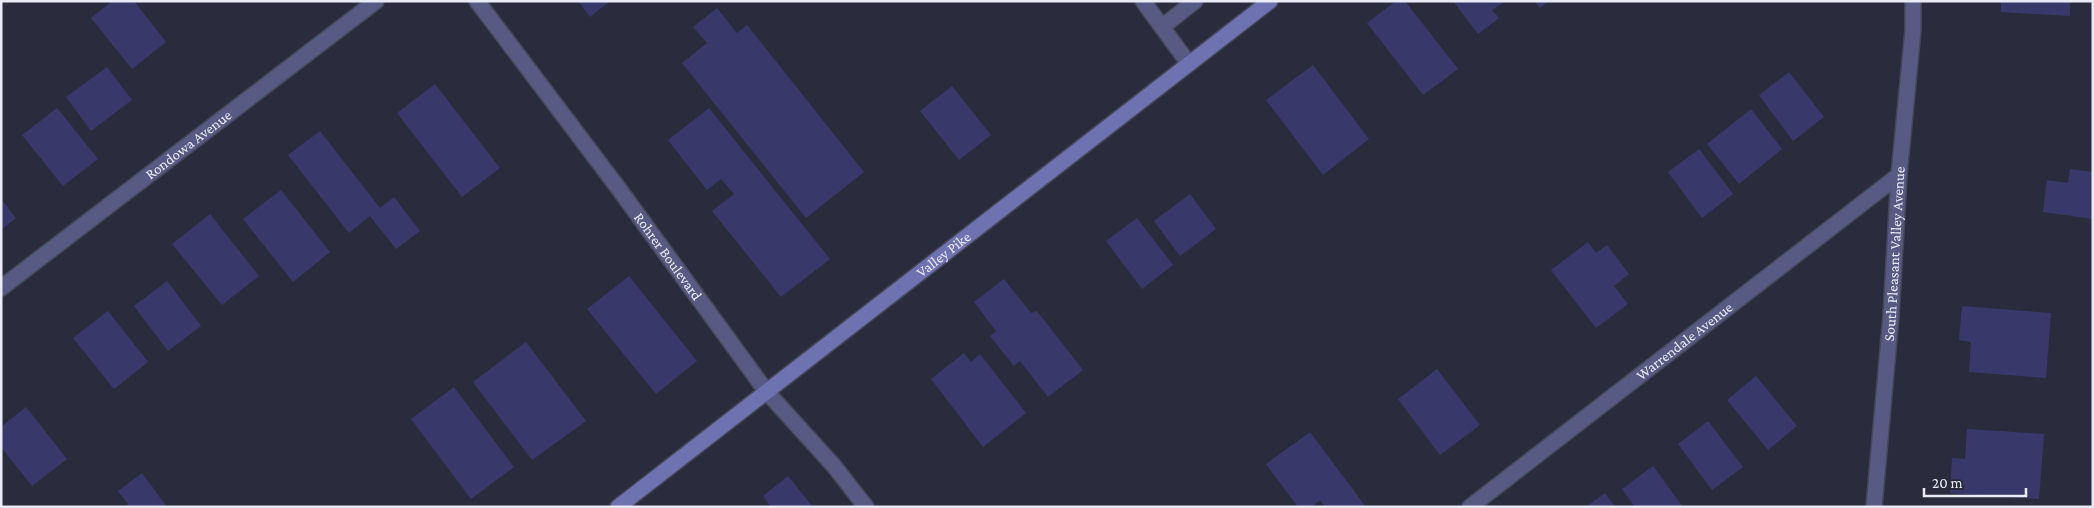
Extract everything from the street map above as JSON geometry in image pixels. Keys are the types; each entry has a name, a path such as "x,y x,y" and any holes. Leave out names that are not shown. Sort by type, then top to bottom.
{"street":[{"name":"Rondowa Avenue","path":"1,288 376,1"},
{"name":"Rohrer Boulevard","path":"477,1 619,189 766,391 834,466 866,507"},
{"path":"1143,1 1189,64"},
{"path":"1162,27 1195,1"},
{"name":"Valley Pike","path":"618,507 1270,1"},
{"name":"South Pleasant Valley Avenue","path":"1874,507 1891,316 1899,175 1913,30 1913,1"},
{"name":"Warrendale Avenue","path":"1470,507 1899,175"}],"building":[{"path":"112,1 134,1 166,42 132,69 91,18"},
{"path":"578,1 610,1 590,17"},
{"path":"1396,1 1405,1 1458,69 1423,95 1367,23"},
{"path":"1453,1 1505,1 1492,10 1499,18 1478,34"},
{"path":"1534,1 1548,1 1540,8"},
{"path":"2001,1 2070,1 2070,16 2001,12"},
{"path":"717,8 737,33 747,25 864,172 806,218 682,63 707,43 693,27"},
{"path":"1313,65 1369,139 1323,175 1266,100"},
{"path":"107,67 132,100 91,131 66,97"},
{"path":"1789,72 1824,117 1793,141 1759,95"},
{"path":"435,84 500,168 462,197 397,113"},
{"path":"952,86 991,135 959,160 920,111"},
{"path":"57,108 98,159 63,186 22,135"},
{"path":"709,108 830,259 781,297 712,211 734,194 721,179 707,190 668,140"},
{"path":"1751,109 1782,149 1739,184 1707,144"},
{"path":"320,131 380,208 394,197 420,231 396,249 370,216 349,233 288,155"},
{"path":"1699,149 1733,194 1702,218 1668,172"},
{"path":"2070,169 2093,172 2093,219 2043,212 2047,180 2068,183"},
{"path":"281,190 330,252 293,282 243,219"},
{"path":"1190,194 1216,229 1180,256 1154,221"},
{"path":"1,199 16,218 1,230"},
{"path":"210,214 259,276 222,305 172,244"},
{"path":"1137,218 1173,265 1142,289 1106,241"},
{"path":"1588,242 1596,253 1607,245 1629,274 1614,286 1628,304 1596,328 1551,270"},
{"path":"629,276 697,361 656,394 587,309"},
{"path":"1004,279 1031,313 1037,311 1083,370 1048,397 1020,361 1014,366 990,336 996,331 974,302"},
{"path":"167,281 201,326 168,351 134,306"},
{"path":"1962,306 2051,313 2046,378 1969,372 1971,342 1959,340"},
{"path":"108,311 148,362 114,389 73,338"},
{"path":"526,342 586,421 532,460 473,382"},
{"path":"964,353 971,362 980,354 1026,413 983,447 931,379"},
{"path":"1437,369 1480,425 1440,455 1398,399"},
{"path":"1756,376 1797,426 1768,450 1727,400"},
{"path":"454,387 514,467 471,499 411,419"},
{"path":"26,407 67,459 32,486 1,447 1,427"},
{"path":"1708,421 1743,467 1712,490 1678,444"},
{"path":"1967,429 2044,434 2039,499 1950,493 1952,458 1965,459"},
{"path":"1310,432 1366,507 1325,507 1320,500 1311,507 1298,507 1266,464"},
{"path":"1653,466 1683,507 1635,507 1622,489"},
{"path":"142,473 167,507 125,507 128,504 118,491"},
{"path":"788,476 813,507 771,507 763,496"},
{"path":"1605,493 1615,507 1586,507"}]}
